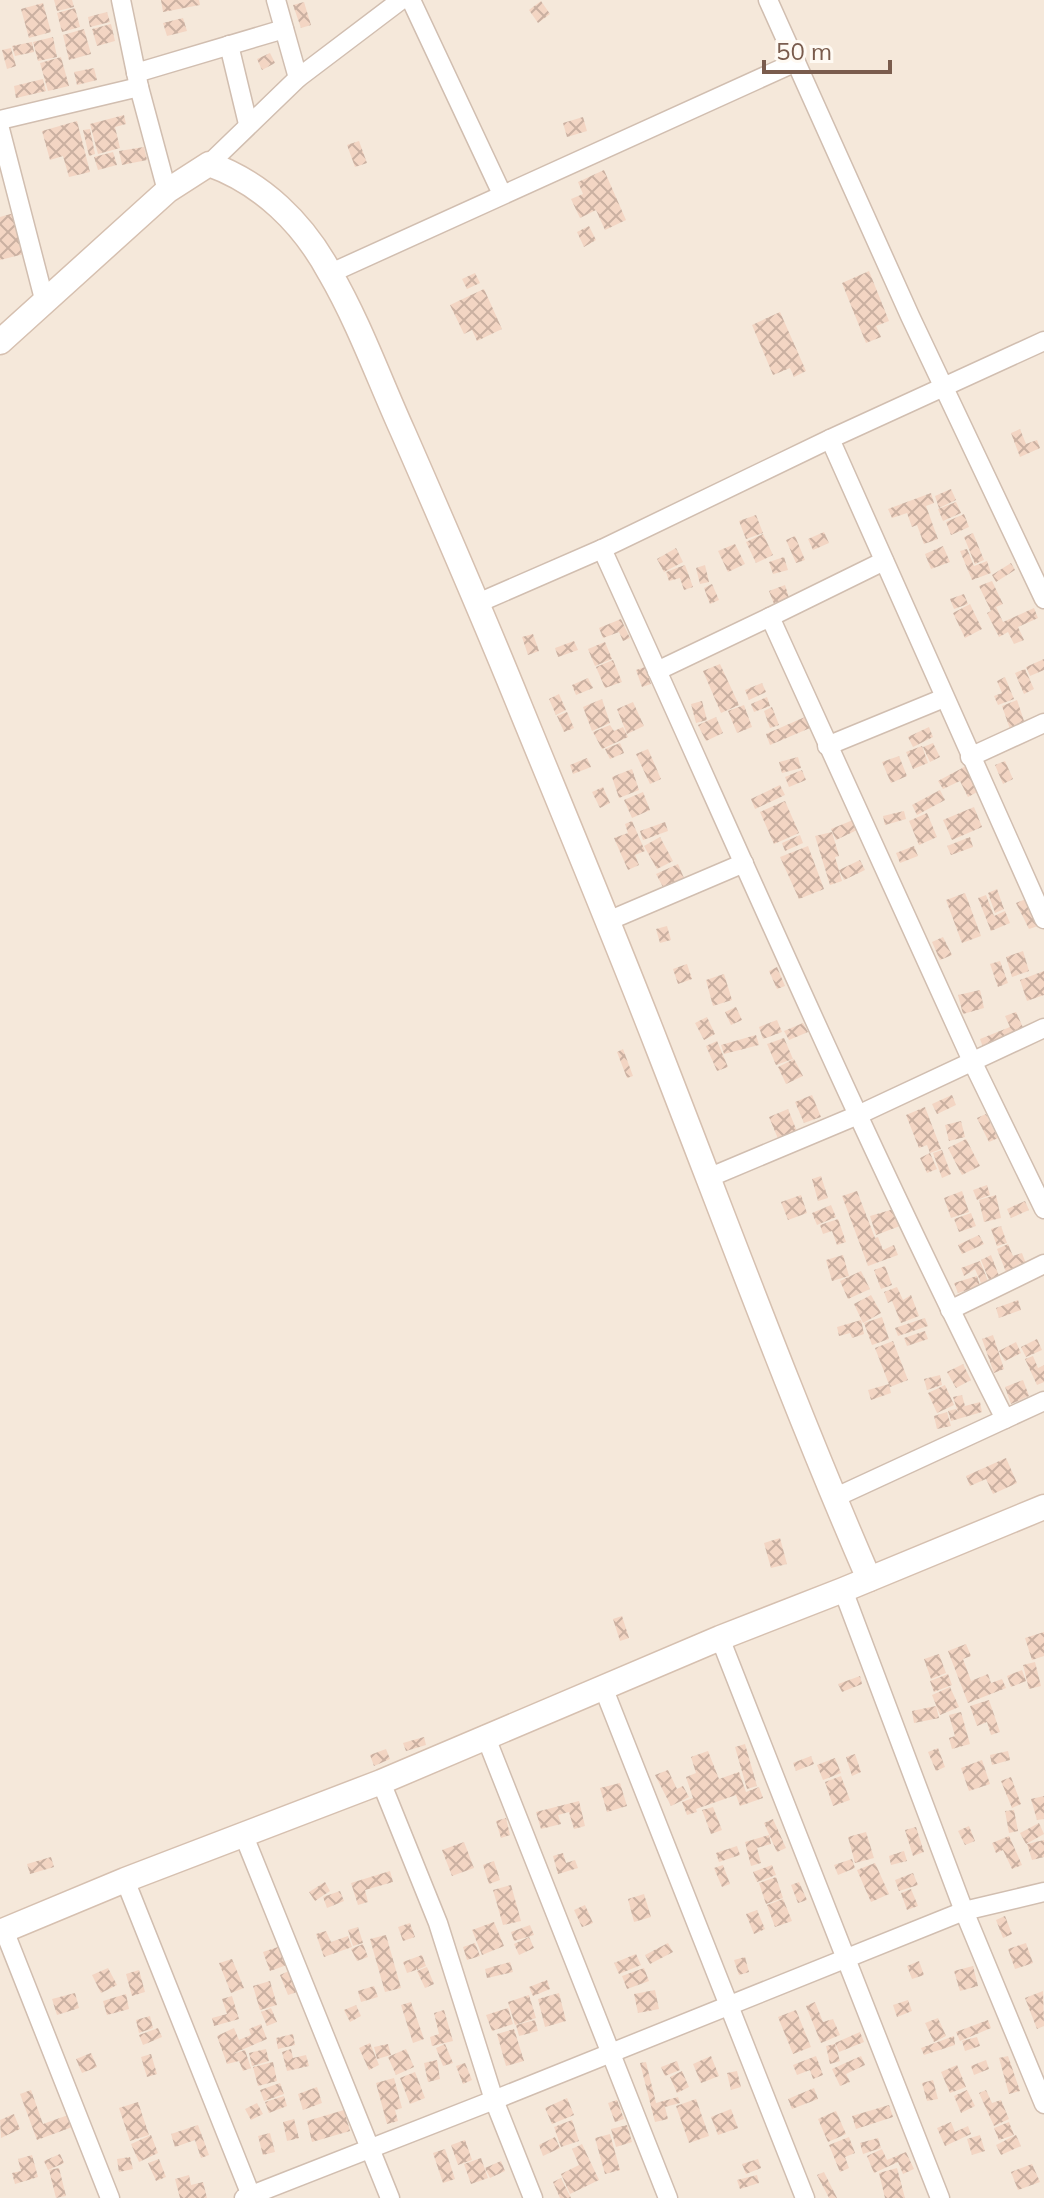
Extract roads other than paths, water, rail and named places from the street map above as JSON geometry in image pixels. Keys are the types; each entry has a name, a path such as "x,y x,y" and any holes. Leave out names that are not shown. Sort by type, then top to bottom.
{"main road":[{"path":"0,342 167,191 209,164 264,193 304,235 331,273 478,603 608,921 834,1498 869,1579"},
{"path":"2,1931 125,1880 381,1782 485,1735 1044,1507"}],"street":[{"path":"121,0 137,80 167,191"},
{"path":"276,0 298,78"},
{"path":"209,164 298,78 401,0"},
{"path":"411,0 502,194"},
{"path":"768,0 944,389 1044,599"},
{"path":"0,120 137,80 229,45 284,29"},
{"path":"229,45 248,124"},
{"path":"331,273 796,62"},
{"path":"0,129 4,166 44,299"},
{"path":"478,603 602,549 830,439 1044,341"},
{"path":"830,439 1044,919"},
{"path":"602,549 858,1115 1005,1419"},
{"path":"657,671 884,561"},
{"path":"770,617 972,1061 1044,1209"},
{"path":"827,746 944,698"},
{"path":"970,757 1044,723"},
{"path":"608,921 744,863"},
{"path":"708,1178 858,1115 1044,1028"},
{"path":"950,1310 1044,1264"},
{"path":"834,1498 1044,1401"},
{"path":"843,1590 964,1911 1044,2104"},
{"path":"720,1638 940,2198"},
{"path":"603,1687 805,2198"},
{"path":"485,1735 668,2198"},
{"path":"381,1782 438,1923 494,2100 533,2198"},
{"path":"244,1836 390,2198"},
{"path":"125,1880 249,2197 964,1911 1044,1892"},
{"path":"2,1931 110,2198"}]}
